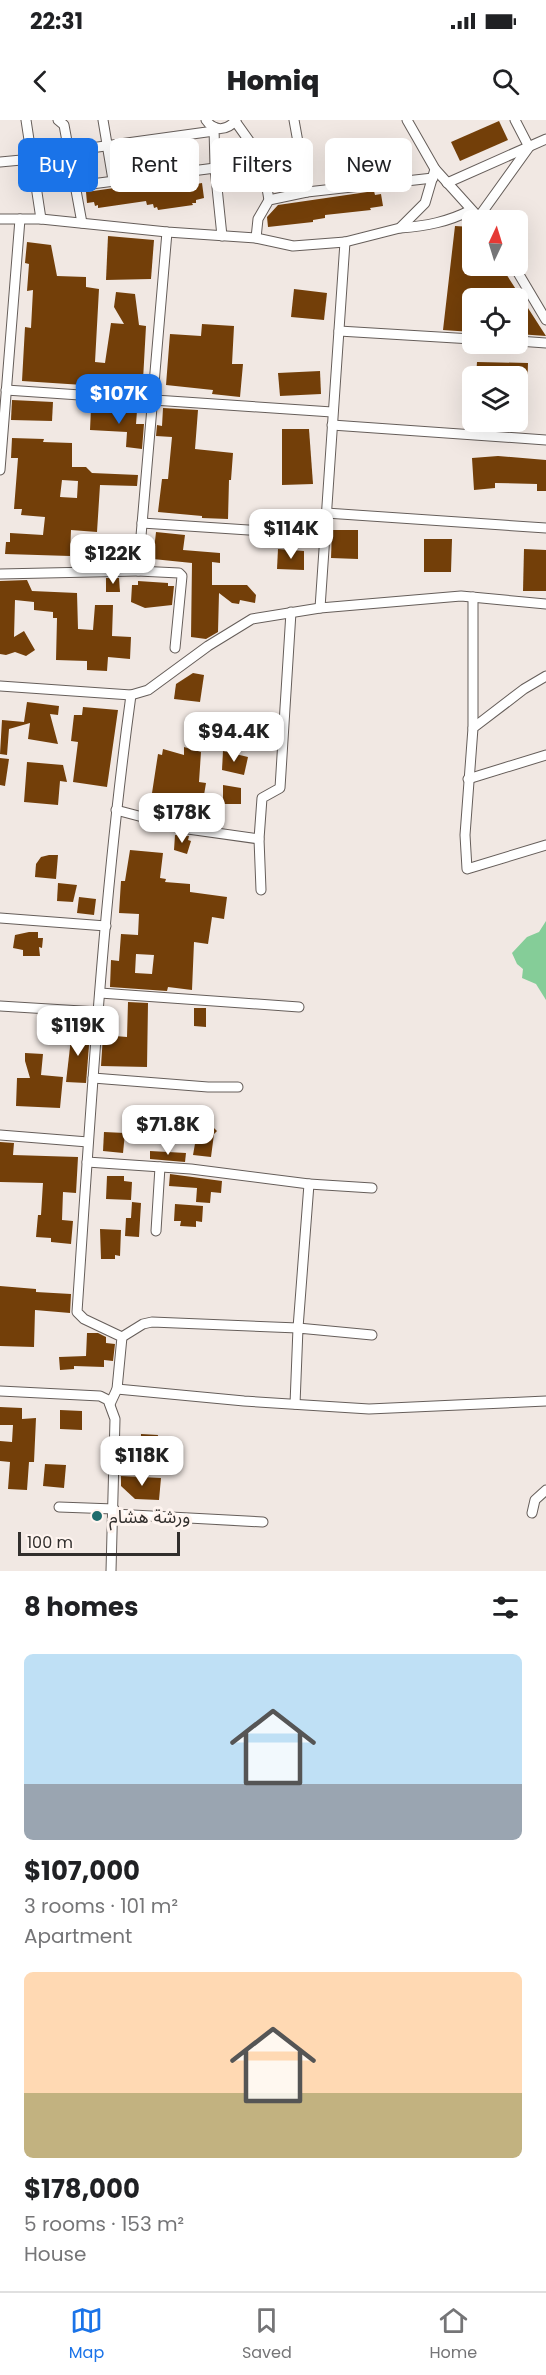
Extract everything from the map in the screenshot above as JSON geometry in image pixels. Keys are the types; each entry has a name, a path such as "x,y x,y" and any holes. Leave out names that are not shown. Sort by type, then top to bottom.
{"street":[{"path":"26,120 29,138"},
{"path":"58,120 64,125 66,138"},
{"path":"104,120 110,162"},
{"path":"206,120 214,129 214,138"},
{"path":"294,120 297,138"},
{"path":"407,120 434,174 447,183 471,210"},
{"path":"515,120 529,147"},
{"path":"98,146 225,128 235,121 247,138"},
{"path":"447,183 546,139"},
{"path":"486,210 529,147"},
{"path":"0,162 18,160"},
{"path":"313,191 434,174"},
{"path":"400,228 425,203 434,174"},
{"path":"37,192 41,219"},
{"path":"77,192 82,224"},
{"path":"218,192 222,236"},
{"path":"256,238 258,219 269,200 268,192"},
{"path":"269,200 308,192"},
{"path":"0,219 41,219 166,232 256,238 293,246 345,242 400,228 431,226 462,214"},
{"path":"0,470 20,219"},
{"path":"138,570 166,232"},
{"path":"320,608 345,242"},
{"path":"520,276 546,320"},
{"path":"339,331 462,338"},
{"path":"528,342 546,343"},
{"path":"6,390 332,412"},
{"path":"332,425 546,440"},
{"path":"326,513 546,528"},
{"path":"142,523 325,535"},
{"path":"0,574 138,570 179,573 182,576 175,648"},
{"path":"0,686 131,695 148,690 208,646 252,619 291,612 461,596 546,604"},
{"path":"473,597 473,728 465,835 467,869 546,845"},
{"path":"261,890 259,840 263,797 280,788 291,612"},
{"path":"473,728 524,689 546,676"},
{"path":"122,1337 77,1314 98,1012 116,810 131,695"},
{"path":"468,779 546,755"},
{"path":"116,810 188,829 259,840"},
{"path":"0,918 106,926"},
{"path":"100,993 299,1007"},
{"path":"0,1006 98,1012"},
{"path":"93,1078 208,1087 238,1087"},
{"path":"0,1135 88,1142"},
{"path":"87,1162 218,1171 309,1184 372,1188"},
{"path":"156,1231 160,1167"},
{"path":"295,1404 298,1328 309,1184"},
{"path":"122,1337 145,1323 152,1322 298,1328 372,1335"},
{"path":"110,1404 117,1389 122,1337"},
{"path":"117,1389 369,1409 546,1401"},
{"path":"0,1391 100,1396 108,1400 115,1419 111,1571"},
{"path":"532,1514 535,1500 546,1490"},
{"path":"59,1507 263,1522"}],"green space":[{"path":"546,921 546,1000 536,984 522,978 523,969 517,964 512,953 527,937 539,932"}],"building":[{"path":"499,121 508,140 460,161 451,142"},
{"path":"202,183 204,198 196,200 196,203 192,203 193,205 158,210 153,204 147,205 146,201 98,208 94,202 87,203 86,192 110,189 110,192 199,192 199,184"},
{"path":"374,192 375,195 381,194 383,206 370,208 371,210 325,215 325,218 313,220 313,222 268,227 267,217 278,205"},
{"path":"455,226 462,226 462,276 507,276 515,288 462,288 462,331 443,330"},
{"path":"108,236 154,240 151,279 106,280"},
{"path":"27,242 51,245 57,276 86,277 86,287 99,289 95,362 105,363 111,323 124,324 114,307 116,292 135,294 139,325 146,326 143,380 111,378 110,390 83,388 83,385 22,381 25,327 31,328 33,290 27,291 29,264 25,263"},
{"path":"294,289 327,293 324,320 291,317"},
{"path":"528,308 546,336 528,335"},
{"path":"202,324 234,326 232,364 243,364 240,397 212,394 213,390 166,385 170,334 201,336"},
{"path":"477,362 528,363 528,366 477,366"},
{"path":"320,371 321,394 280,396 278,373"},
{"path":"12,400 53,402 52,421 11,420"},
{"path":"91,408 137,411 136,424 144,424 142,449 126,447 127,432 90,430"},
{"path":"163,408 198,410 195,449 233,453 231,480 229,480 228,519 158,512 162,479 168,479 172,437 156,436 157,425 162,426"},
{"path":"282,429 309,429 313,484 282,485"},
{"path":"12,438 72,443 72,467 86,467 92,473 138,475 137,486 100,485 97,532 71,530 70,556 5,554 6,542 10,542 10,533 43,535 45,517 21,515 22,509 14,509 18,458 11,458","holes":["62,480 78,481 77,498 60,497"]},
{"path":"498,456 546,460 546,491 537,491 537,484 495,483 495,488 474,490 472,458"},
{"path":"332,530 358,530 358,559 331,558"},
{"path":"156,532 185,535 183,550 220,553 220,563 212,562 212,585 247,585 256,595 255,603 240,600 239,604 232,603 219,593 218,632 206,639 191,637 192,563 153,559"},
{"path":"424,539 452,539 451,572 424,572"},
{"path":"278,549 304,551 304,570 277,569"},
{"path":"524,549 546,550 546,591 523,591"},
{"path":"106,578 119,578 120,592 106,592"},
{"path":"27,580 32,591 77,593 78,629 93,630 95,605 113,605 112,636 131,637 130,659 108,657 107,671 87,670 87,661 56,660 57,618 53,618 53,612 34,610 34,602 15,600 14,637 24,631 35,650 26,656 15,652 0,654 0,581"},
{"path":"138,581 168,583 168,586 174,586 172,605 145,608 131,602 132,585 138,585"},
{"path":"193,673 204,675 200,702 174,699 176,684"},
{"path":"27,702 59,706 58,715 50,714 58,744 28,739 30,723 9,729 7,755 0,754 2,720 24,722"},
{"path":"83,707 118,710 107,787 73,782 78,742 71,741 74,715 82,715"},
{"path":"184,747 201,752 199,782 206,783 204,795 190,794 187,816 171,813 173,796 152,793 158,754 162,755 163,749 184,755"},
{"path":"223,751 248,757 244,775 222,770"},
{"path":"0,758 9,759 5,786 0,785"},
{"path":"27,762 63,765 67,782 60,781 58,805 24,802"},
{"path":"223,785 241,788 241,804 223,804"},
{"path":"175,835 189,836 188,840 191,841 187,854 174,850"},
{"path":"130,850 163,853 160,878 166,879 165,882 190,884 190,892 227,897 224,919 212,917 208,944 194,942 192,990 168,987 167,991 110,987 111,960 119,961 121,934 138,935 139,914 119,913 121,881 125,881","holes":["136,954 154,955 152,974 135,973"]},
{"path":"58,855 56,879 35,877 36,864 41,857"},
{"path":"58,883 77,885 73,902 57,901"},
{"path":"79,897 96,899 94,915 77,913"},
{"path":"38,932 38,938 43,938 42,948 39,947 40,956 23,956 23,950 13,948 15,935"},
{"path":"128,1002 148,1003 147,1067 101,1066 103,1035 127,1037"},
{"path":"194,1008 206,1008 206,1027 194,1026"},
{"path":"72,1030 90,1033 86,1083 66,1082"},
{"path":"25,1053 43,1054 41,1075 63,1077 60,1108 16,1106 17,1078 30,1078"},
{"path":"210,1124 217,1131 214,1134 211,1157 193,1155 196,1138"},
{"path":"104,1132 125,1133 123,1153 103,1151"},
{"path":"0,1142 14,1143 13,1155 78,1157 76,1193 63,1192 62,1220 73,1221 71,1244 51,1242 51,1238 36,1237 38,1215 41,1215 43,1183 0,1182"},
{"path":"150,1151 186,1153 185,1162 150,1159"},
{"path":"170,1174 222,1181 221,1193 211,1192 210,1203 196,1202 197,1188 169,1186"},
{"path":"107,1176 124,1176 124,1181 132,1182 131,1200 106,1199"},
{"path":"132,1202 141,1203 139,1237 125,1236 126,1218 131,1218"},
{"path":"175,1204 203,1206 202,1222 196,1221 196,1227 180,1226 181,1221 174,1221"},
{"path":"100,1229 121,1230 120,1256 115,1255 115,1259 101,1259"},
{"path":"0,1286 36,1289 36,1292 71,1294 70,1313 35,1310 34,1347 0,1346"},
{"path":"87,1333 98,1333 106,1337 106,1343 115,1344 113,1361 104,1360 104,1367 74,1366 74,1369 60,1370 59,1357 86,1356"},
{"path":"0,1407 22,1408 22,1419 36,1418 34,1462 29,1462 27,1490 8,1489 10,1462 0,1461 0,1441 12,1442 13,1425 0,1425"},
{"path":"60,1410 82,1411 82,1430 60,1429"},
{"path":"141,1434 158,1435 156,1457 122,1454 124,1436 141,1437"},
{"path":"45,1464 66,1465 64,1488 43,1486"},
{"path":"121,1476 161,1478 159,1500 135,1499 121,1486"}],"place":[{"name":"ورشة هشام","path":"97,1516"}]}
